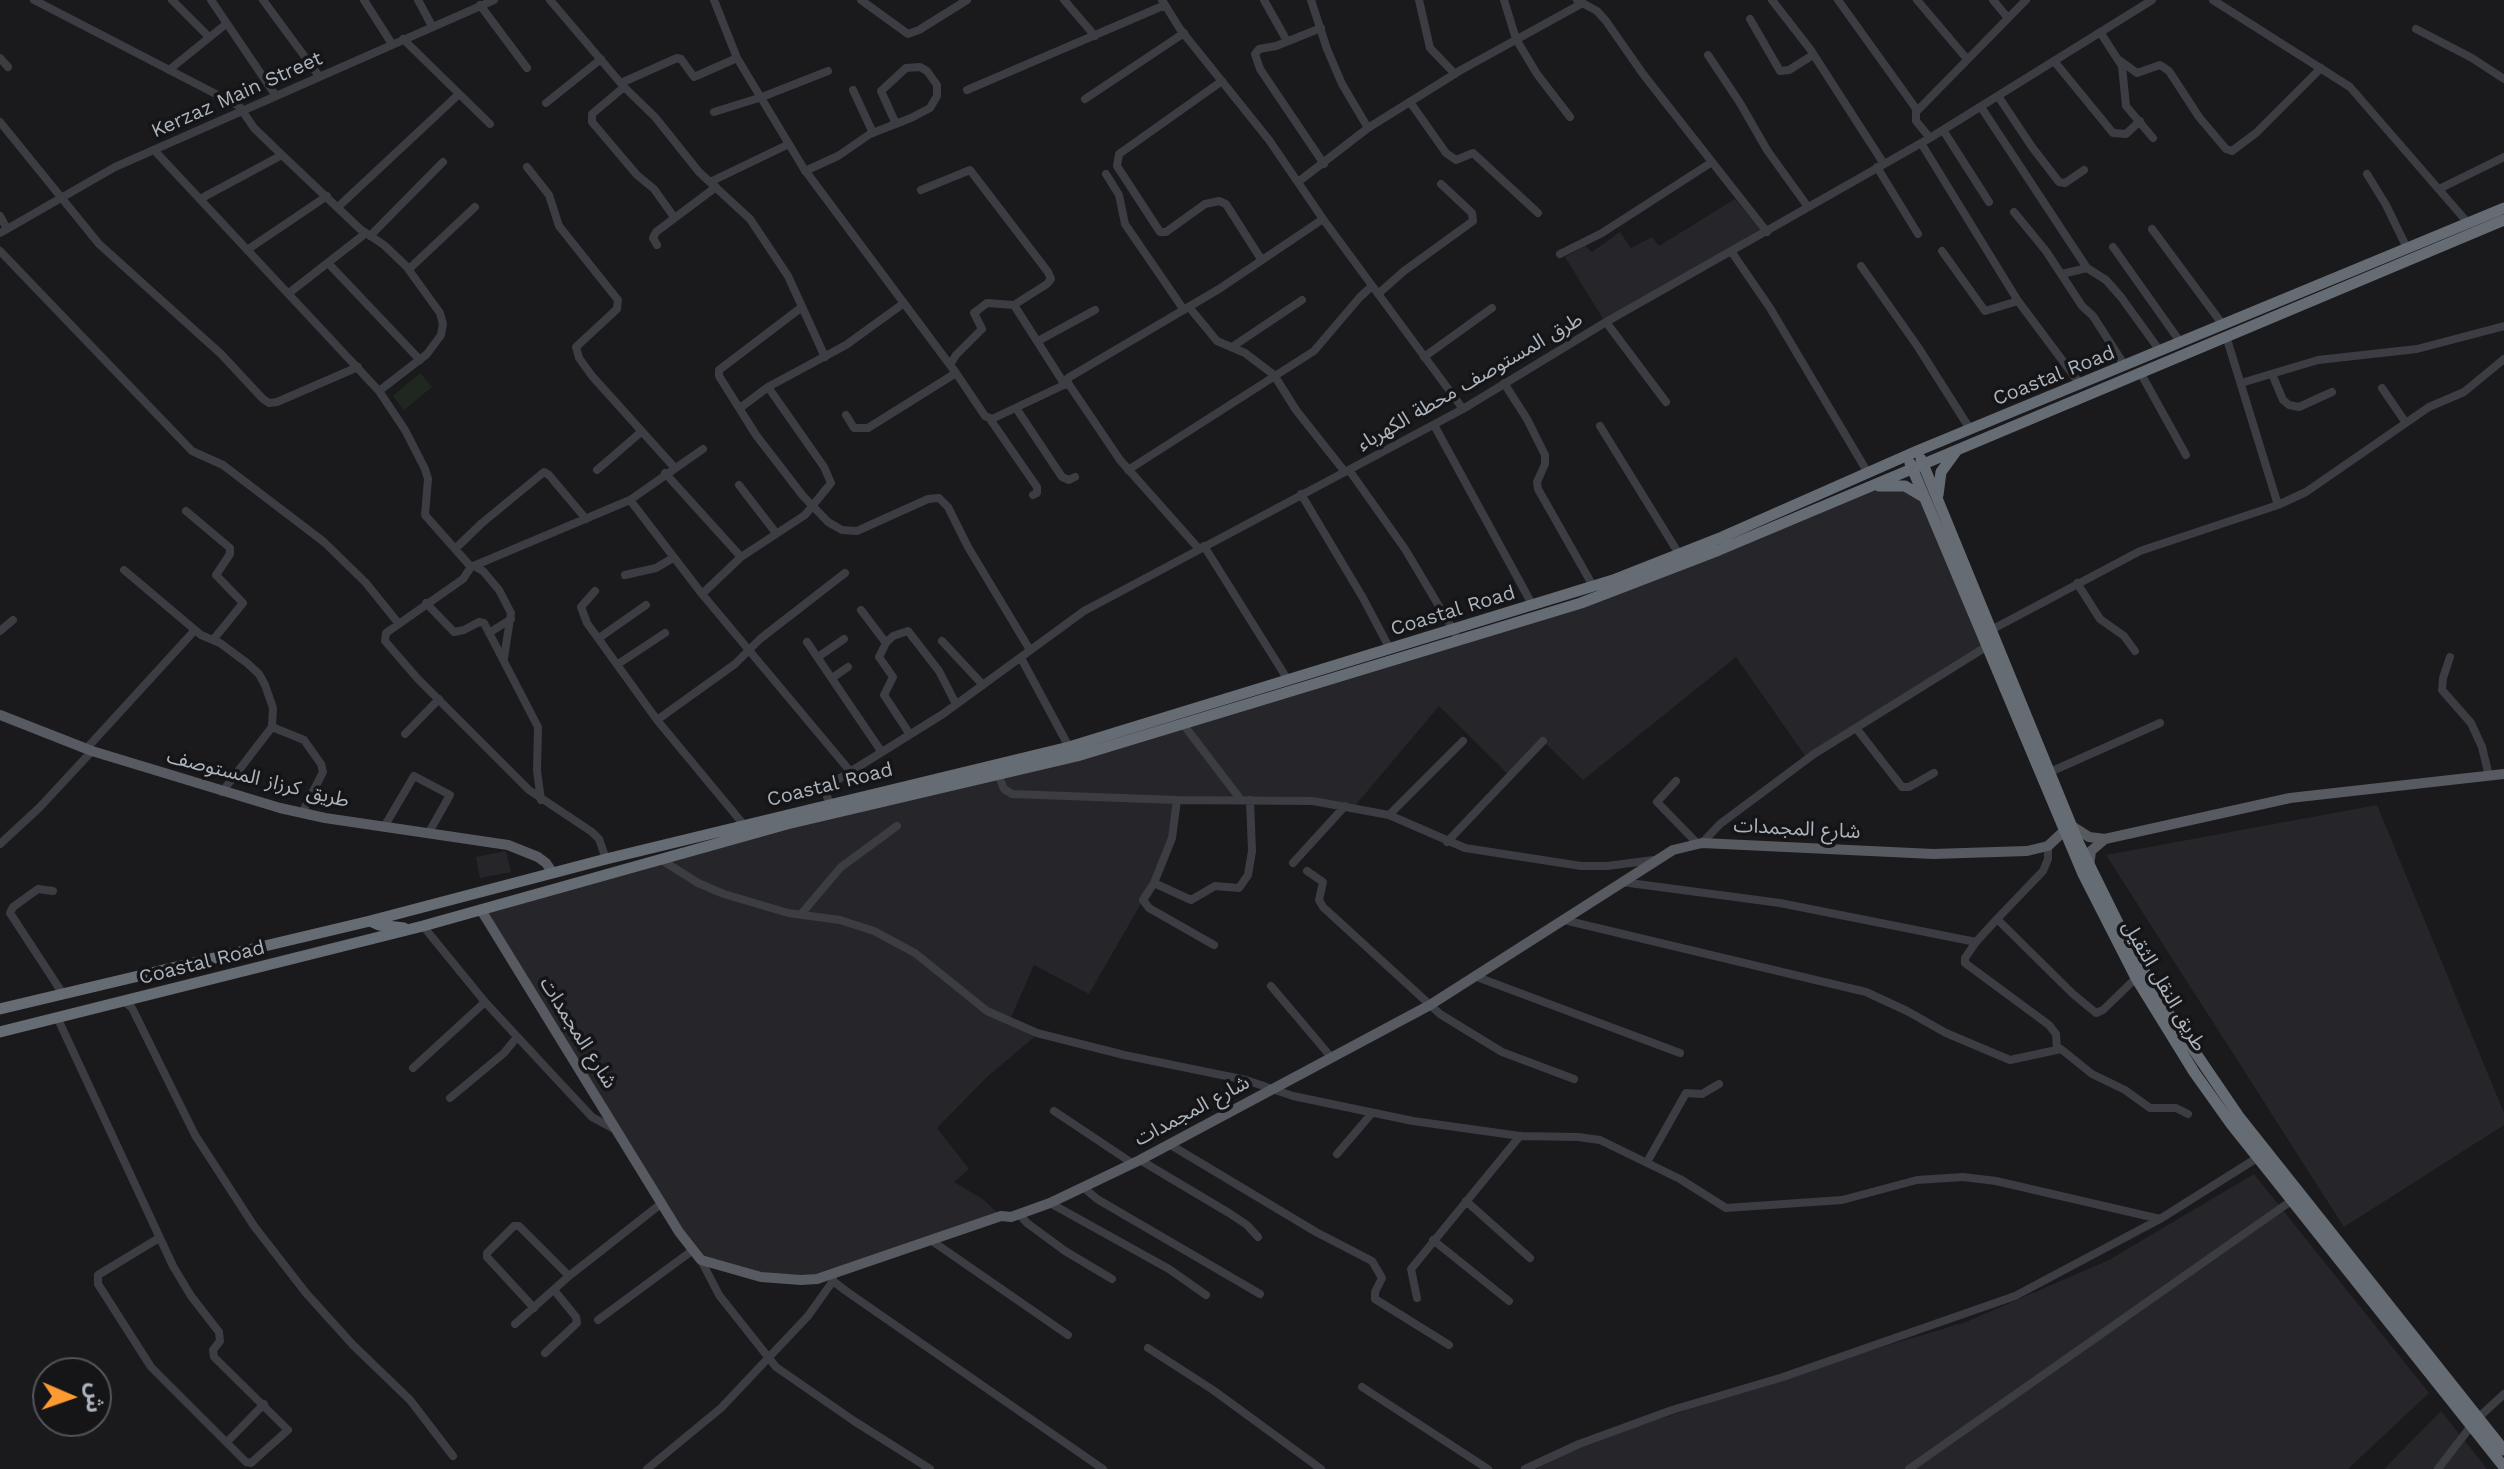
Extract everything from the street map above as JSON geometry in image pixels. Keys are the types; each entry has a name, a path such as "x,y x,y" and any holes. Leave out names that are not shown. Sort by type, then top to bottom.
{"highway":[{"name":"Coastal Road","path":"0,1009 370,921 744,825 1077,756 1457,635 1627,587 2140,372 2407,248 2504,208"},
{"name":"Coastal Road","path":"0,1032 481,910 834,808 1069,747 1390,649 1457,635 1679,554 1912,453 2160,351 2224,331 2504,220"},
{"path":"1870,487 1905,486 1934,503 1941,472 1958,448"},
{"name":"طريق النقل الثقيل","path":"1912,453 2050,772 2068,829 2149,981 2215,1084 2410,1342"},
{"name":"طريق النقل الثقيل","path":"1934,503 2093,896 2136,978 2194,1072 2257,1158 2474,1422 2504,1467"},
{"name":"Coastal Road","path":"370,921 379,925 417,927"},
{"name":"طريق النقل الثقيل","path":"2474,1422 2504,1450"}],"main road":[{"name":"طريق كرزاز المستوصف","path":"0,715 89,750 222,792 302,813 519,848 546,863 553,873"},
{"path":"2048,846 2068,829 2105,839 2290,798 2504,774"},
{"path":"2089,866 2093,848 2105,839"},
{"name":"شارع المجمدات","path":"481,910 686,1242 701,1260 739,1272 785,1279 817,1279 833,1277 1001,1216 1019,1214 1050,1203 1136,1162 1430,1005 1673,850 1700,843 1942,854 2027,851 2048,846"}],"street":[{"path":"34,0 233,102 282,155 409,269 435,304 443,324 436,345 379,391"},
{"path":"172,0 209,37"},
{"path":"211,0 276,96"},
{"path":"263,0 319,76"},
{"path":"364,0 392,44"},
{"path":"418,0 432,26"},
{"name":"Kerzaz Main Street","path":"4,231 60,198 154,150 494,0"},
{"path":"550,0 623,85 655,117 699,172 750,219 782,266 825,357"},
{"path":"714,0 737,58 805,171 990,419 1037,487 1037,493 1033,495"},
{"path":"861,0 908,34 967,0"},
{"path":"1064,0 1095,36"},
{"path":"1264,0 1287,41"},
{"path":"1419,0 1430,48 1455,74"},
{"path":"1504,0 1516,39 1537,74 1570,117"},
{"path":"1772,0 1813,55 1918,234"},
{"path":"1838,0 1874,46 1917,110 1916,121 1930,138"},
{"path":"1917,0 1967,59"},
{"path":"1993,0 2010,15"},
{"path":"2000,0 2010,15"},
{"path":"1917,110 2026,0"},
{"name":"طرق المستوصف محطة الكهرباء","path":"834,808 825,790 956,704 1084,611 1463,409 1606,322 1930,138 2152,0"},
{"path":"2213,0 2359,95 2468,223"},
{"path":"1313,1 1342,84 1368,128"},
{"path":"967,90 1095,36 1163,2 1463,409"},
{"path":"1298,182 1368,128 1579,2 1597,11 1606,21 1643,74 1767,232"},
{"path":"480,5 527,68"},
{"path":"1750,19 1780,71 1789,70 1813,55"},
{"path":"169,70 226,24"},
{"path":"1321,28 1259,49 1255,54 1256,61 1324,164"},
{"path":"2416,29 2472,58 2504,79"},
{"path":"2100,32 2119,60 2125,77 2126,106 2153,138"},
{"path":"1085,99 1184,33"},
{"path":"403,39 490,124"},
{"path":"1708,55 1767,150 1808,207"},
{"path":"0,58 8,67"},
{"path":"674,217 654,189 637,175 592,122 592,114 623,85 677,58 694,77 737,58"},
{"path":"546,103 601,59"},
{"path":"2119,60 2137,73 2160,65 2169,71 2199,117 2226,149 2232,151 2256,133 2321,68"},
{"path":"2054,61 2113,133 2126,134 2140,121"},
{"path":"805,171 838,156 873,133 896,124 927,110 936,100 937,85 932,76 920,67 906,68 881,91 896,124"},
{"path":"714,112 828,71"},
{"path":"1222,81 1119,154 1116,162 1158,231 1164,233 1196,209 1219,201 1226,204 1261,259"},
{"path":"853,90 873,133"},
{"path":"338,207 459,94"},
{"path":"1998,96 2059,182 2065,183 2084,170"},
{"path":"1410,102 1446,153 1456,160 1473,153 1538,213"},
{"path":"1981,107 2087,268 2106,280 2121,297 2160,351"},
{"path":"0,122 109,254 221,354 269,403 358,367"},
{"path":"1943,130 1989,202"},
{"path":"1921,143 2018,301 2080,384"},
{"path":"657,245 653,235 713,185 789,144"},
{"path":"154,150 379,391 411,440 425,469 428,479 425,515 429,522 473,567 483,571 499,590 511,613 503,659"},
{"path":"200,199 282,155"},
{"path":"2439,189 2504,157"},
{"path":"289,293 368,235 443,162"},
{"path":"1560,254 1602,233 1712,162"},
{"path":"527,167 549,195 559,226 618,300 617,309 580,342 576,353 741,557"},
{"path":"846,415 854,428 868,428 953,369 956,355 982,329 974,312 987,303 1014,305 1047,284 1051,275 973,172 967,170 921,190"},
{"path":"1106,174 1119,195 1125,224 1187,308 1213,337 1245,353 1274,375 1296,410 1347,471 1405,549 1457,635"},
{"path":"2367,174 2407,248"},
{"path":"1128,470 1314,351 1344,313 1473,221 1472,213 1441,184"},
{"path":"247,250 327,196"},
{"path":"409,269 475,207"},
{"path":"2014,212 2108,337 2125,366"},
{"path":"0,216 4,231"},
{"path":"1067,384 1072,375 1187,308 1323,219"},
{"path":"2152,229 2224,331 2278,505"},
{"path":"2113,247 2181,343"},
{"path":"0,251 192,451 223,465 324,542 366,583 399,624"},
{"path":"1731,251 1770,308 1868,473"},
{"path":"1942,251 1985,311 2018,301"},
{"path":"328,263 420,360"},
{"path":"1861,266 1970,429"},
{"path":"2062,274 2087,268"},
{"path":"1232,347 1302,300"},
{"path":"740,408 768,387 846,345 904,303"},
{"path":"1014,305 1128,470 1202,548 1288,680"},
{"path":"802,307 720,367 719,376 764,446 812,506 836,527 857,531 928,499 939,498 948,507 968,547 1030,650"},
{"path":"1424,357 1492,308"},
{"path":"1038,341 1095,310"},
{"path":"1606,322 1666,402"},
{"path":"2241,383 2333,357 2417,349 2504,326"},
{"path":"1991,630 2140,551 2278,505 2324,481 2429,407 2464,392 2504,359"},
{"path":"2140,372 2186,455"},
{"path":"2272,374 2283,400 2289,405 2299,407 2332,392"},
{"path":"1504,383 1545,455 1538,489 1593,586"},
{"path":"990,419 1067,384"},
{"path":"702,594 741,557 797,521 831,483 768,387"},
{"path":"2382,388 2406,423"},
{"path":"1016,408 1062,477 1069,480 1075,477"},
{"path":"1434,425 1533,606"},
{"path":"1600,426 1679,554"},
{"path":"597,470 641,432"},
{"path":"606,859 599,839 541,801 385,641 386,633 463,579 473,567 630,500 703,449"},
{"path":"455,549 544,472 586,519"},
{"path":"739,485 776,533"},
{"path":"1301,494 1390,649"},
{"path":"630,500 702,594 850,771"},
{"path":"186,511 230,548 230,554 216,575 243,603 213,640"},
{"path":"625,575 656,568 673,558"},
{"path":"124,570 195,630 220,643 259,674 271,699 272,727 222,792"},
{"path":"657,720 735,664 791,613 845,573"},
{"path":"2077,583 2100,619 2124,636 2135,651"},
{"path":"595,591 582,605 581,611 657,720 744,825"},
{"path":"426,603 454,632 480,621 489,633 539,731 537,771 541,801"},
{"path":"599,638 646,605"},
{"path":"861,610 886,643"},
{"path":"489,633 511,619"},
{"path":"0,631 13,620"},
{"path":"0,844 48,799 195,630"},
{"path":"909,733 884,695 893,677 880,659 886,643 908,631 939,671 956,704"},
{"path":"618,664 665,633"},
{"path":"818,657 844,639"},
{"path":"942,641 983,685"},
{"path":"807,642 881,751"},
{"path":"1676,781 1657,802 1700,843 1789,772 1989,645"},
{"path":"2450,657 2442,690 2471,723 2482,747 2489,776"},
{"path":"1021,658 1069,747"},
{"path":"832,678 848,667"},
{"path":"405,734 439,699"},
{"path":"2050,772 2160,723"},
{"path":"1154,883 1191,900 1215,886 1239,888 1248,875 1252,851 1246,800 1183,724"},
{"path":"272,727 304,740 323,769 302,813"},
{"path":"1856,728 1902,787 1909,787 1934,773"},
{"path":"1389,815 1463,741"},
{"path":"1447,842 1543,741"},
{"path":"998,774 1004,789 1012,794 1313,801 1389,815 1465,848 1581,866 1655,860"},
{"path":"384,827 414,776 450,795 428,834"},
{"path":"1177,800 1172,838 1154,883 1143,900 1149,908 1214,945"},
{"path":"1293,863 1345,806"},
{"path":"802,913 841,867 897,826"},
{"path":"2048,846 2048,859 2043,871 1976,942 1965,958 1966,966 2049,1025 2056,1034 2057,1049"},
{"path":"660,859 698,883 724,894 788,913 840,920 874,931 899,944 987,1011 1014,1025 1124,1055 1246,1080 1293,1096 1372,1113 1520,1136 1588,1137 1609,1143 1680,1179 1715,1203 1733,1209 1842,1200 1917,1180 1963,1177 1996,1181 2160,1219"},
{"path":"1307,871 1323,882 1319,900 1323,907 1450,1021 1502,1052 1574,1079"},
{"path":"1622,882 1791,905 1976,942"},
{"path":"53,891 42,887 38,889 13,907 10,913 63,994"},
{"path":"1997,919 2094,1012 2103,1010 2136,978"},
{"path":"1564,920 1866,992 1946,1033 2010,1060 2057,1049 2150,1108 2176,1108 2188,1114"},
{"path":"417,927 592,1117 617,1130"},
{"path":"1477,977 1680,1053"},
{"path":"1271,986 1331,1057"},
{"path":"124,1001 132,1008 195,1135 254,1226 306,1293 353,1345 410,1400 453,1456"},
{"path":"413,1068 485,1002"},
{"path":"57,1017 183,1286 219,1332 220,1341 213,1350 214,1357 288,1430 250,1464 151,1367 96,1280 101,1273 159,1238"},
{"path":"450,1098 504,1053 517,1037"},
{"path":"1647,1162 1686,1093 1702,1094 1719,1084"},
{"path":"1054,1111 1136,1162 1229,1213 1258,1237"},
{"path":"1337,1154 1372,1113"},
{"path":"1417,1298 1411,1269 1520,1136"},
{"path":"1169,1144 1316,1232 1372,1261 1382,1278 1375,1299 1449,1345"},
{"path":"1525,1469 1579,1444 1672,1410 1768,1382 2015,1296 2160,1219 2257,1158"},
{"path":"1083,1187 1097,1199 1260,1294"},
{"path":"1466,1201 1530,1258"},
{"path":"1909,1469 2291,1201"},
{"path":"515,1324 569,1276 662,1203"},
{"path":"1050,1203 1169,1269 1206,1295"},
{"path":"1019,1214 1065,1251 1112,1279"},
{"path":"534,1308 487,1257 487,1253 514,1226 519,1226 569,1276"},
{"path":"1433,1240 1509,1301"},
{"path":"932,1241 1068,1335"},
{"path":"598,1320 693,1250"},
{"path":"701,1260 719,1295 767,1358 809,1391 930,1469"},
{"path":"647,1469 721,1408 808,1316 833,1277 1103,1469"},
{"path":"545,1353 577,1323 576,1317 554,1290"},
{"path":"1148,1348 1213,1390 1321,1469"},
{"path":"1362,1387 1488,1469"},
{"path":"2438,1469 2474,1422 2504,1394"},
{"path":"227,1442 264,1404"}],"shaded area":[{"path":"1735,199 1765,236 1605,322 1565,257 1585,246 1592,252 1620,232 1631,248 1652,237 1659,246"},
{"path":"420,373 432,387 404,410 393,396"},
{"path":"1870,487 1919,493 1989,645 1808,760 1736,657 1583,780 1543,741 1511,777 1439,706 1354,807 1331,803 1177,800 1172,838 1143,900 1089,994 1034,965 1009,1022 1040,1032 987,1077 937,1128 969,1169 954,1182 984,1200 1001,1216 801,1280 701,1260 481,910 660,859 1077,756 1581,603"},
{"path":"2377,805 2504,1113 2504,1125 2344,1227 2106,855"},
{"path":"506,851 511,872 480,878 476,857"},
{"path":"2254,1174 2429,1393 2348,1469 1536,1469 1579,1446 1818,1366 1966,1322 2109,1260"},
{"path":"2441,1411 2487,1469 2384,1469"}]}
